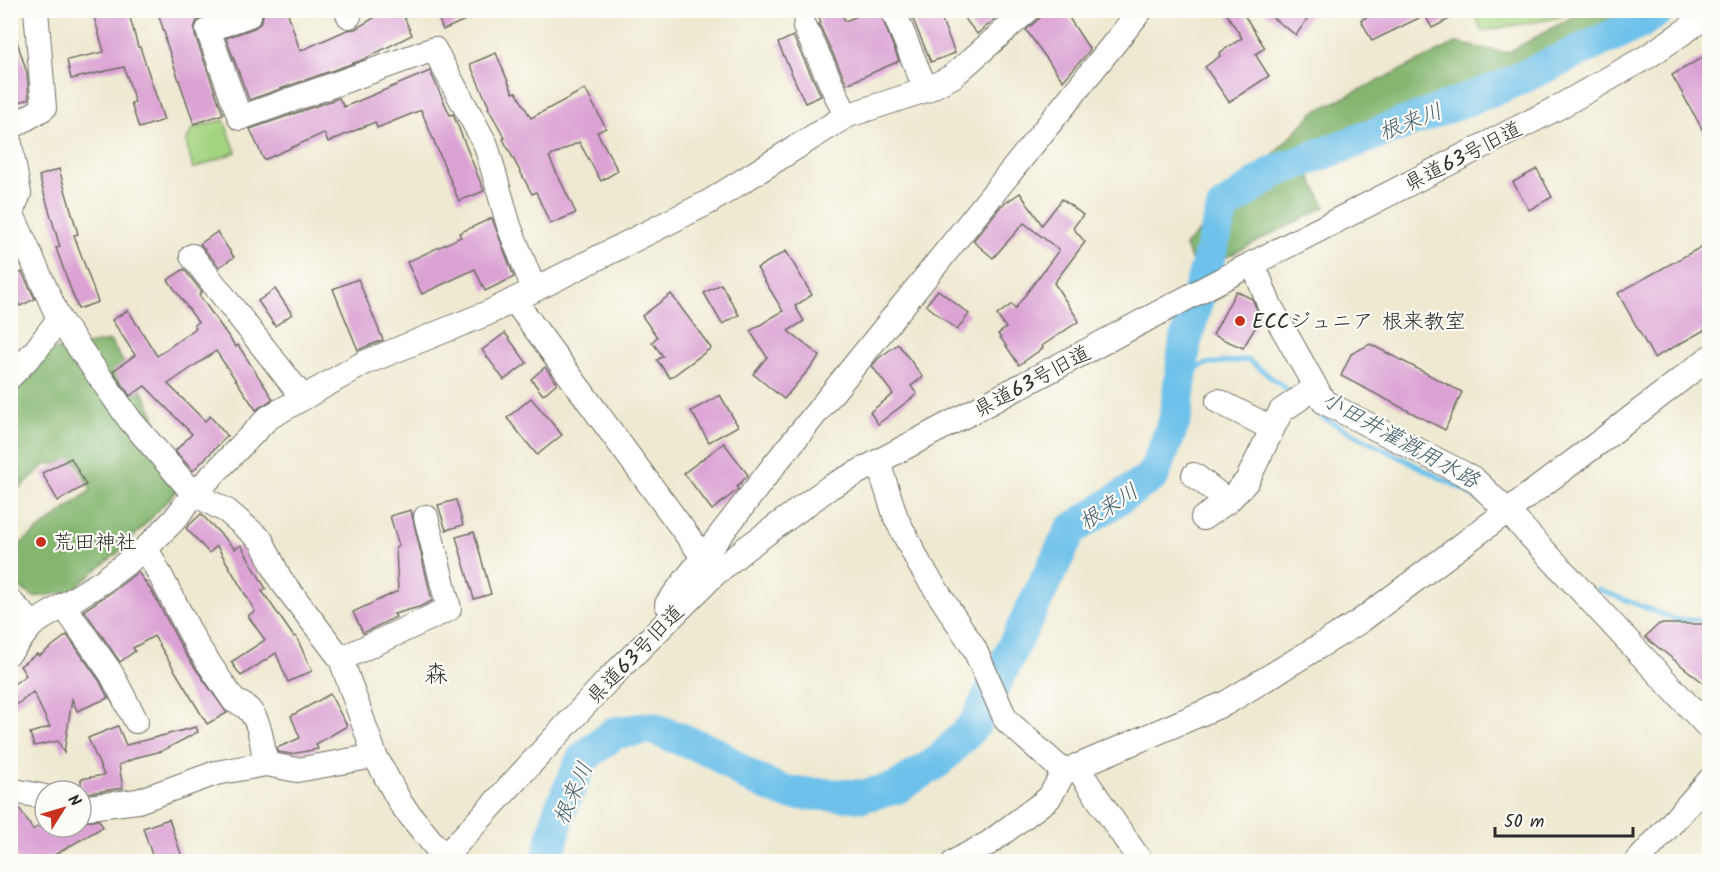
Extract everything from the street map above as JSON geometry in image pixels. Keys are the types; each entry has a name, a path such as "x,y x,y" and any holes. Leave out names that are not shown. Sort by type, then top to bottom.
{"street":[{"path":"10,128 44,108 36,10"},
{"path":"246,10 249,15 208,30 240,118 434,49 486,145 509,226 524,295 709,566 775,464 1141,10"},
{"path":"893,10 926,90"},
{"path":"10,652 33,624 103,581 146,548 174,520 194,494 268,418 364,363 488,314 709,202 846,116 926,90 953,76 1028,10"},
{"name":"県道63号旧道","path":"444,860 709,566 745,549 830,487 1244,268 1557,108 1650,55 1710,14"},
{"path":"805,27 846,116"},
{"path":"10,144 20,194 11,212 59,319 130,420 194,494 227,511 261,540 280,579 341,659 375,756 401,804 444,860"},
{"path":"192,256 303,398"},
{"path":"1244,268 1269,304 1306,394 1474,479 1508,512 1710,729"},
{"path":"10,377 36,350 59,319"},
{"path":"954,861 989,843 1049,798 1070,769 1226,703 1359,622 1508,512 1710,357"},
{"path":"1203,518 1228,501 1247,481 1281,411 1306,394"},
{"path":"1218,401 1271,428"},
{"path":"878,462 896,518 915,556 974,648 1006,720 1070,769 1142,861"},
{"path":"1194,475 1228,501"},
{"path":"341,659 449,609 426,518"},
{"path":"146,548 196,644 234,701 242,704 256,718 266,764"},
{"path":"10,601 33,624"},
{"path":"63,605 111,673 136,722"},
{"path":"93,807 138,801 216,773 266,764 297,770 375,756"},
{"path":"1637,861 1710,780"},
{"path":"10,790 33,795"}],"green space":[{"path":"1473,11 1572,11 1557,18 1482,31"},
{"path":"1583,11 1645,11 1624,25 1489,82 1382,116 1323,141 1310,176 1325,207 1197,272 1185,246 1314,112 1456,43 1507,53"},
{"path":"224,120 236,152 193,169 186,142 193,128"},
{"path":"110,341 146,397 181,486 121,550 70,592 34,597 11,582 11,564 19,545 91,490 76,462 45,465 11,496 11,390 43,352"}],"building":[{"path":"102,10 128,10 138,47 140,47 164,120 139,128 131,103 135,102 124,67 71,79 67,60 104,52 93,13"},
{"path":"157,10 220,10 197,21 194,28 223,114 194,124"},
{"path":"262,10 287,10 300,51 347,30 355,29 374,18 373,16 387,10 401,10 412,35 362,60 249,100 226,38 260,24 263,16"},
{"path":"435,10 487,10 443,30"},
{"path":"840,10 845,21 873,10 879,10 899,61 847,84 819,24 821,23 819,18"},
{"path":"909,10 938,10 955,53 931,62"},
{"path":"958,10 1006,10 977,34"},
{"path":"1049,10 1064,10 1090,50 1063,81 1026,30"},
{"path":"1224,10 1241,10 1265,48 1255,54 1269,76 1229,102 1205,67 1220,56 1219,53 1242,38"},
{"path":"1262,10 1314,10 1296,35"},
{"path":"1379,10 1467,10 1432,28 1425,15 1372,41 1361,20"},
{"path":"10,32 14,32 27,73 29,99 14,104 10,93"},
{"path":"793,36 821,96 805,103 778,43"},
{"path":"496,53 513,93 516,92 531,118 585,89 606,128 597,132 618,171 601,181 579,142 549,157 576,213 550,224 536,192 532,194 503,139 505,138 488,108 470,64"},
{"path":"1710,53 1710,143 1672,75"},
{"path":"430,71 450,115 453,114 484,191 459,201 421,110 377,128 375,122 328,142 324,133 264,160 250,129 339,98 344,107"},
{"path":"59,169 78,234 74,235 98,302 78,309 56,248 60,247 39,176"},
{"path":"1537,169 1552,197 1529,210 1513,182"},
{"path":"1020,193 1042,225 1062,199 1083,215 1073,228 1085,242 1054,283 1079,321 1019,365 998,334 1006,328 997,315 1012,304 1015,309 1059,250 1024,223 993,258 973,241 1001,206"},
{"path":"492,218 514,277 485,291 475,269 422,294 407,262 461,237 459,233"},
{"path":"217,232 234,257 219,267 200,244"},
{"path":"1710,242 1710,327 1654,358 1618,293"},
{"path":"786,251 812,295 795,306 804,321 788,331 820,356 784,399 753,374 767,357 750,331 783,311 757,268"},
{"path":"184,269 202,292 199,295 236,347 238,345 273,399 256,410 216,351 168,384 205,421 210,416 227,436 193,471 175,451 192,434 145,386 130,396 113,371 135,355 112,320 128,310 157,356 196,328 194,325 198,322 168,280"},
{"path":"22,272 35,299 20,306 10,285 10,278"},
{"path":"358,279 383,340 358,350 333,289"},
{"path":"721,284 739,315 722,324 704,293"},
{"path":"275,289 292,314 275,326 258,301"},
{"path":"938,290 969,314 957,330 926,305"},
{"name":"ECCジュニア 根来教室","path":"1236,291 1252,299 1261,318 1243,348 1213,335"},
{"path":"671,294 711,348 670,378 657,360 663,356 652,342 657,337 642,316"},
{"path":"505,333 527,363 504,380 482,350"},
{"path":"898,344 923,377 911,386 917,394 878,424 870,412 893,394 872,366"},
{"path":"1370,344 1462,392 1445,430 1341,376 1351,354"},
{"path":"545,367 557,383 543,395 531,379"},
{"path":"720,395 738,426 709,442 691,411"},
{"path":"531,398 562,435 537,455 507,418"},
{"path":"724,443 748,475 736,491 712,510 684,473"},
{"path":"71,458 86,485 58,501 42,473"},
{"path":"456,500 463,525 446,530 438,505"},
{"path":"411,510 432,601 394,614 396,617 363,633 353,612 398,591 396,547 399,546 390,516"},
{"path":"201,514 235,549 241,545 266,589 262,591 294,637 296,636 312,671 288,682 276,653 241,676 231,662 265,640 248,616 255,611 217,546 209,553 186,528"},
{"path":"474,532 491,594 474,599 456,537"},
{"path":"138,572 153,593 184,652 227,713 207,724 154,636 133,648 135,651 120,662 84,610"},
{"path":"1659,624 1710,624 1710,688 1645,637"},
{"path":"67,635 99,680 108,698 77,711 72,699 64,753 58,741 34,746 30,733 50,727 33,692 10,710 10,687 26,675 20,666 37,654 39,656"},
{"path":"330,694 347,726 316,744 318,749 291,754 278,752 277,748 300,738 291,716"},
{"path":"118,726 126,745 196,727 198,732 162,751 119,765 123,788 93,792 93,779 81,779 104,775 88,738"},
{"path":"10,805 18,806 33,830 33,839 82,839 44,861 19,861 10,848"},
{"path":"169,819 182,857 169,861 154,861 143,828"},
{"path":"99,820 103,827 93,833 93,821"}],"waterway":[{"name":"根来川","path":"547,862 560,809 583,758 614,733 651,728 714,752 751,778 787,793 862,796 896,788 939,761 975,724 1071,530 1153,476 1175,420 1185,343 1223,208 1274,172 1501,87 1640,23 1659,10"},
{"name":"小田井灌漑用水路","path":"1181,379 1205,364 1248,360 1293,394"},
{"name":"小田井灌漑用水路","path":"1305,404 1325,419 1464,490 1481,502"},
{"name":"小田井灌漑用水路","path":"1597,589 1677,620 1710,619"}],"place":[{"name":"ECCジュニア 根来教室","path":"1240,321"},
{"name":"荒田神社","path":"41,542"}],"district":[{"name":"森","path":"436,674"}]}
